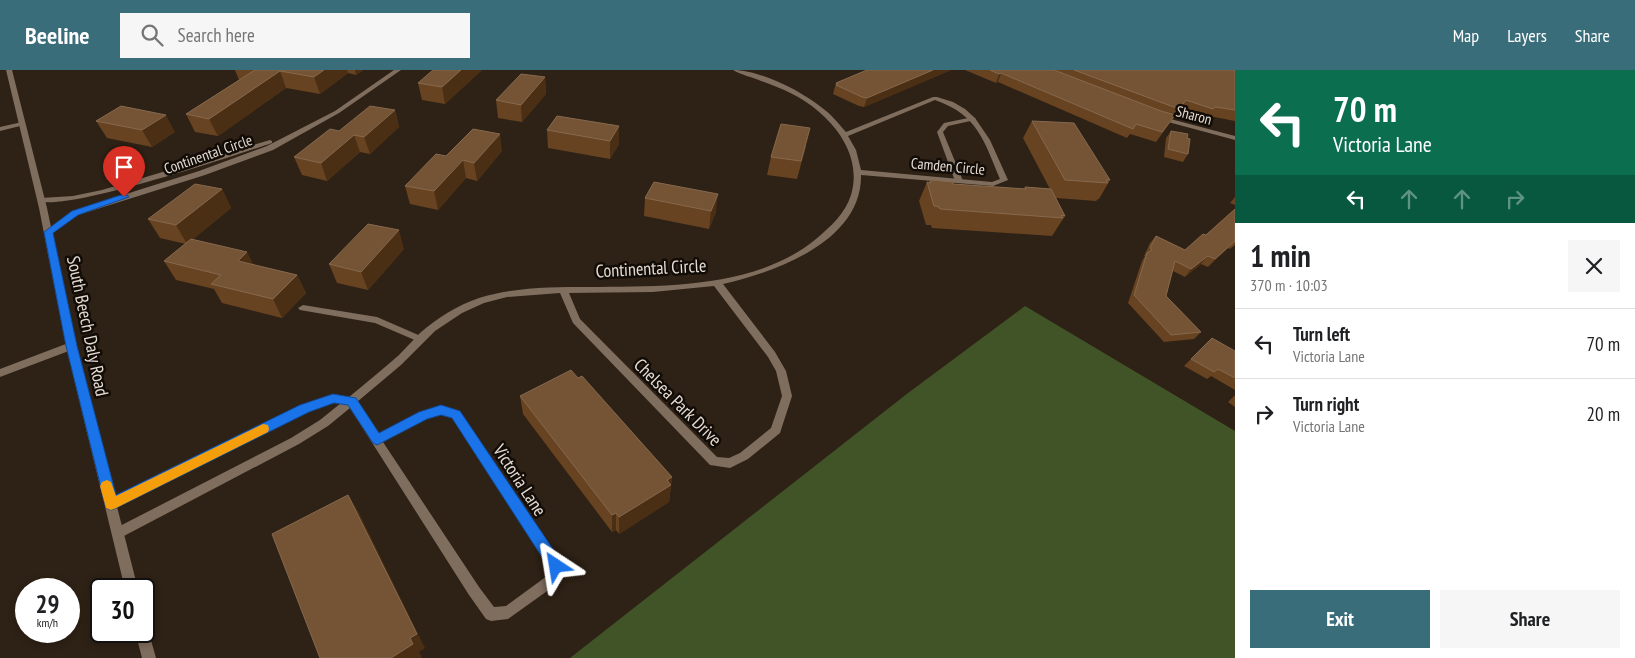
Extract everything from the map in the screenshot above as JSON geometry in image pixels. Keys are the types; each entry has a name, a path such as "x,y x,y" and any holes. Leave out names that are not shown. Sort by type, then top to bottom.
{"street":[{"name":"South Beech Daly Road","path":"9,70 42,200 72,346 129,578"},
{"name":"Continental Circle","path":"48,232 75,213 240,160 270,148 337,112 398,70"},
{"name":"Continental Circle","path":"118,534 188,495 309,435 332,419 445,318 482,301 523,292 659,289 716,282 745,276 777,265 811,247 828,235 844,217 855,198 858,172 851,147 844,135 824,113 808,101 778,84 736,70"},
{"name":"Camden Circle","path":"844,135 935,98 968,113 980,126 1004,180 993,184 858,172"},
{"name":"Sharon","path":"1150,115 1235,138"},
{"path":"959,181 940,132 946,124 973,119"},
{"path":"0,129 22,124"},
{"name":"Continental Circle","path":"42,200 60,201 77,199 110,191 294,134"},
{"name":"Chelsea Park Drive","path":"563,290 576,322 714,462 730,463 744,456 776,430 787,396 781,371 772,355 716,282"},
{"path":"303,308 377,320 420,339"},
{"path":"0,373 72,346"},
{"path":"111,504 304,409 333,398 351,401"},
{"name":"Victoria Lane","path":"351,401 474,591 491,614 508,612 552,580 556,566 456,415 441,410 423,416 377,440"},
{"path":"145,643 149,658"}],"green space":[{"path":"1025,306 1235,431 1235,658 570,658 908,393"}],"building":[{"path":"255,70 324,70 314,77 280,71 209,119 186,114"},
{"path":"433,70 461,70 442,87 418,83"},
{"path":"867,70 933,70 867,98 836,85 838,84 836,83"},
{"path":"990,70 1054,70 1175,115 1162,132 1136,124 1133,129"},
{"path":"1074,70 1235,70 1235,110 1215,107 1213,109 1186,100 1179,109"},
{"path":"521,74 545,77 521,105 496,100"},
{"path":"121,106 166,115 142,130 96,121"},
{"path":"370,106 395,110 364,137 354,135 321,163 294,157 330,129 339,131"},
{"path":"557,116 619,126 610,141 547,130"},
{"path":"1032,121 1074,123 1110,180 1106,180 1108,183 1065,180"},
{"path":"781,124 810,128 801,161 771,157"},
{"path":"473,129 500,134 474,163 463,160 434,191 405,186 436,154 446,156"},
{"path":"1171,131 1188,134 1187,138 1190,139 1188,154 1168,149"},
{"path":"930,180 953,182 953,184 1051,189 1065,216 1061,215 1063,218 940,209 934,206 927,182 931,183"},
{"path":"654,182 718,194 711,211 645,198"},
{"path":"195,184 222,189 176,225 148,219"},
{"path":"1235,209 1235,241 1215,259 1208,256 1191,269 1175,261 1166,296 1201,332 1171,335 1134,295 1147,253 1152,250 1150,248 1156,236 1185,250 1203,234 1206,235"},
{"path":"368,224 399,230 361,272 329,264"},
{"path":"191,239 247,252 238,261 297,275 273,299 211,284 221,275 164,261"},
{"path":"1212,338 1235,351 1235,378 1218,369 1214,372 1191,359"},
{"path":"571,370 578,378 582,376 672,477 667,480 671,485 619,517 616,513 612,515 520,396"},
{"path":"348,495 417,634 410,638 413,644 391,658 320,658 272,534"}],"slow traffic":[{"path":"107,486 111,504 263,429"}],"route":[{"path":"124,197 75,213 48,232 72,346 111,504 304,409 333,398 351,401 377,440 423,416 441,410 456,415 556,566"}]}
